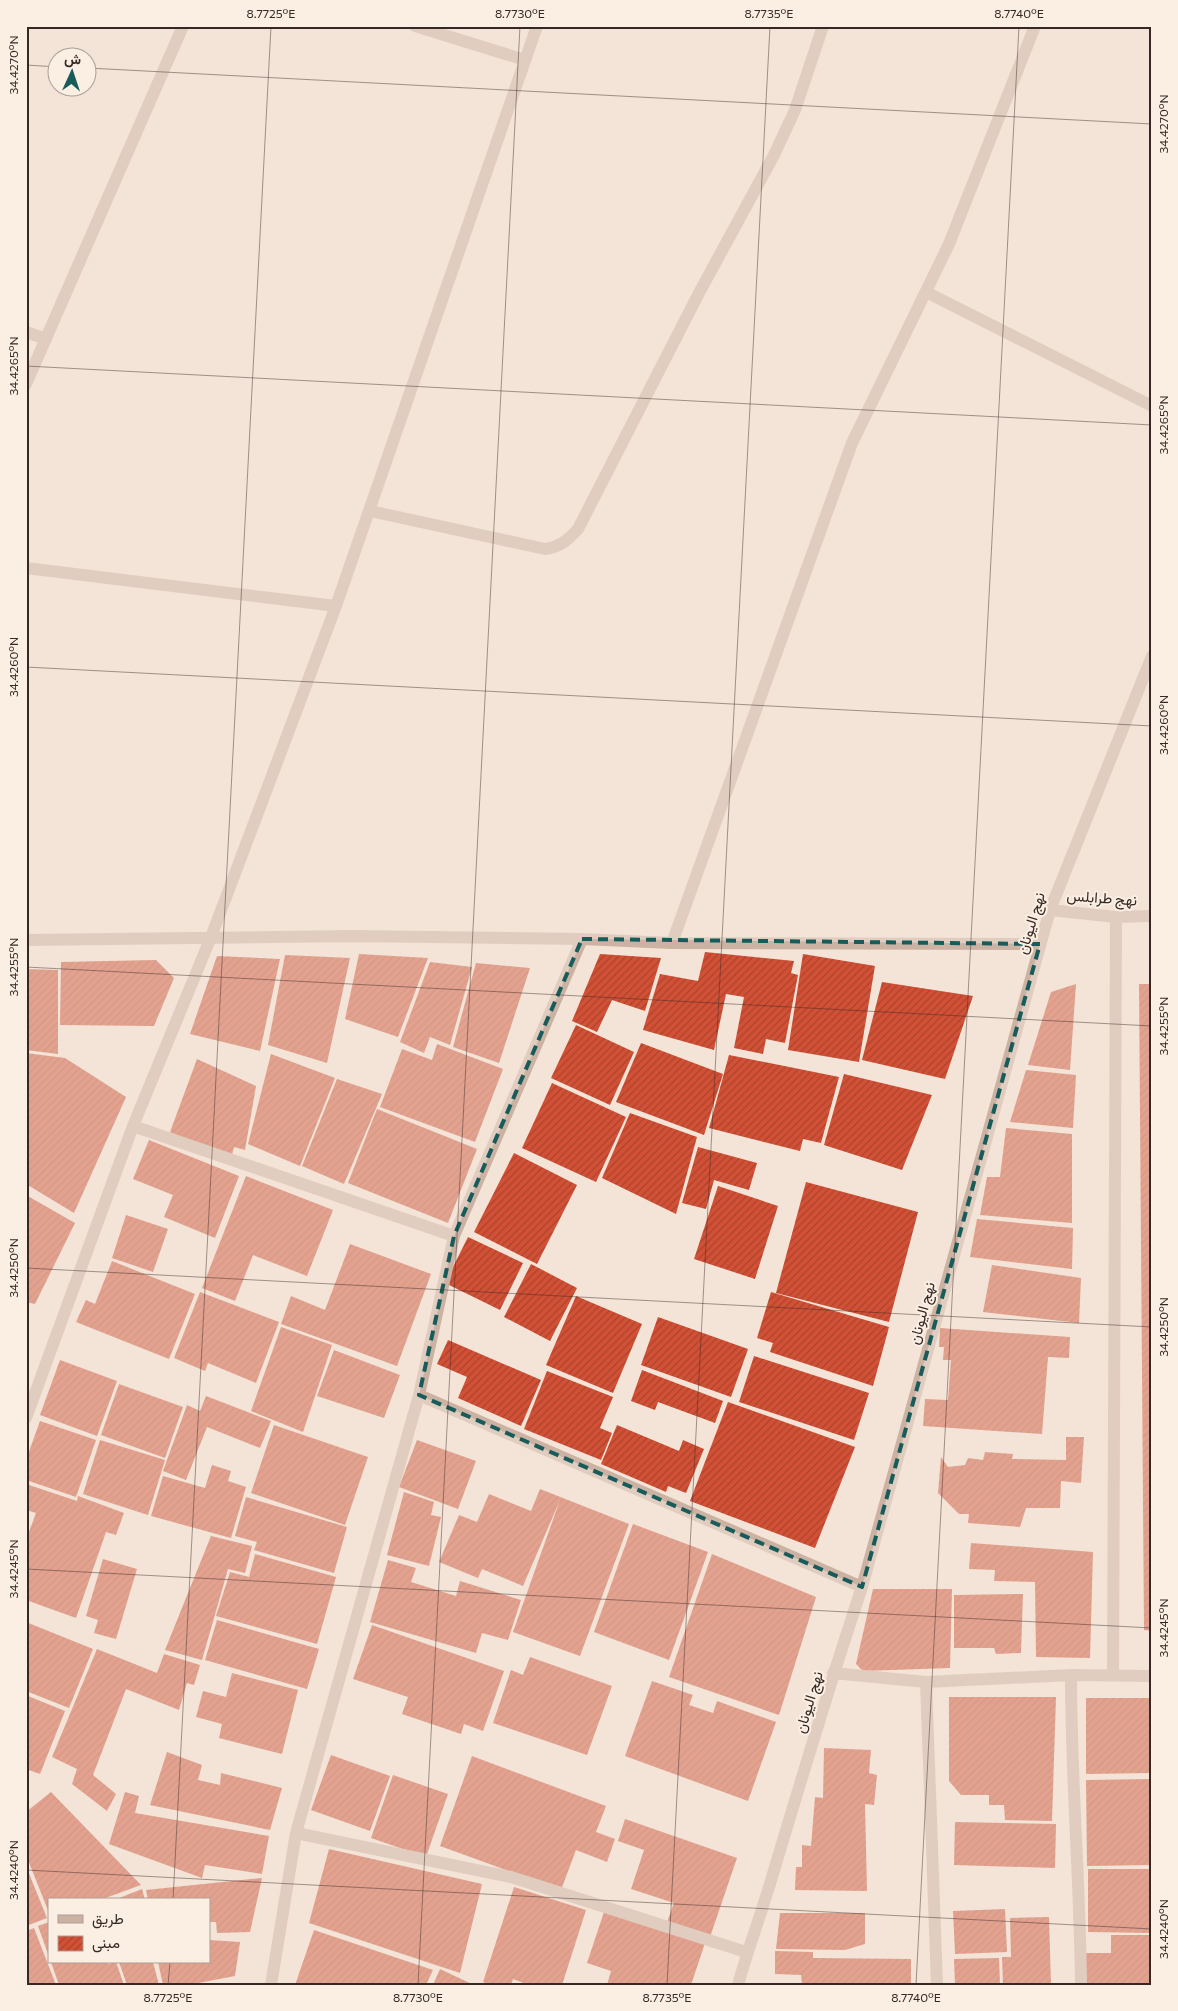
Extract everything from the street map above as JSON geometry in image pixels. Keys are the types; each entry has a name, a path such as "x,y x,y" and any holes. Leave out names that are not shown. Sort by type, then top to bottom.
{"street":[{"path":"26,384 183,26"},
{"path":"415,26 526,60"},
{"path":"26,1418 133,1126 211,937 336,606 537,26"},
{"path":"370,511 545,549 556,548 568,541 578,529 699,293 774,155 794,110 823,26"},
{"path":"672,943 852,443 948,244 1035,26"},
{"path":"926,292 1152,406"},
{"path":"26,332 46,339"},
{"path":"26,568 336,606"},
{"name":"نهج اليونان","path":"738,1985 746,1952 765,1901 833,1672 862,1587 1050,910 1152,656"},
{"name":"نهج طرابلس","path":"1050,910 1116,917 1152,916"},
{"path":"1113,1675 1116,917"},
{"path":"26,940 352,936 582,939 672,943 1040,944"},
{"path":"271,1985 296,1833 419,1395 454,1236 582,939"},
{"path":"133,1126 454,1236"},
{"path":"419,1395 862,1587"},
{"path":"833,1672 926,1682 1071,1675 1152,1676"},
{"path":"1071,1675 1071,1728 1080,1895 1081,1985"},
{"path":"926,1682 938,1985"},
{"path":"296,1833 510,1877 746,1952"}],"highlighted area":[{"path":"582,939 1040,944 862,1587 419,1395 454,1236"}],"building":[{"path":"705,952 794,961 791,973 798,975 785,1043 766,1039 763,1054 734,1048 744,997 726,994 714,1050 643,1030 660,974 698,981"},
{"path":"359,954 428,958 398,1037 345,1019"},
{"path":"600,954 661,958 645,1011 612,1000 597,1032 572,1021"},
{"path":"803,954 875,966 859,1062 788,1050"},
{"path":"285,955 350,958 327,1063 268,1045"},
{"path":"217,956 280,959 260,1051 190,1034"},
{"path":"156,960 174,978 154,1026 60,1025 61,962"},
{"path":"430,962 472,967 450,1045 430,1037 424,1053 400,1042"},
{"path":"476,963 530,968 499,1063 453,1047"},
{"path":"26,969 58,970 58,1054 26,1050"},
{"path":"882,982 973,996 945,1079 862,1060"},
{"path":"1076,984 1070,1070 1028,1065 1051,992"},
{"path":"1139,984 1152,984 1152,1631 1144,1630"},
{"path":"576,1025 634,1052 610,1105 551,1078"},
{"path":"641,1043 723,1074 704,1135 616,1102"},
{"path":"437,1044 503,1069 475,1142 380,1107 402,1049 432,1060"},
{"path":"26,1053 65,1058 126,1097 74,1213 26,1184"},
{"path":"271,1054 335,1078 300,1166 248,1144"},
{"path":"729,1055 839,1077 821,1143 803,1139 800,1151 709,1128"},
{"path":"197,1059 256,1086 245,1150 234,1147 231,1159 170,1132"},
{"path":"1026,1070 1076,1075 1073,1128 1010,1122"},
{"path":"844,1074 932,1095 902,1170 824,1145"},
{"path":"337,1079 382,1094 344,1184 302,1166"},
{"path":"552,1083 626,1117 596,1182 522,1148"},
{"path":"377,1109 477,1149 448,1223 348,1183"},
{"path":"630,1113 697,1137 676,1214 602,1178"},
{"path":"1006,1128 1072,1134 1072,1223 980,1215 987,1177 1000,1177"},
{"path":"149,1140 239,1176 215,1238 164,1217 173,1195 133,1179"},
{"path":"698,1147 757,1163 749,1190 714,1180 706,1209 682,1203"},
{"path":"514,1153 577,1185 537,1264 474,1232"},
{"path":"246,1176 333,1210 307,1276 253,1255 235,1301 202,1288"},
{"path":"806,1182 918,1212 889,1322 776,1293"},
{"path":"718,1186 778,1206 755,1279 694,1259"},
{"path":"26,1195 75,1223 35,1304 26,1302"},
{"path":"126,1215 168,1229 153,1272 112,1258"},
{"path":"977,1219 1073,1228 1072,1269 970,1257"},
{"path":"468,1237 523,1263 500,1310 445,1283"},
{"path":"350,1244 431,1274 397,1366 281,1324 291,1296 325,1310"},
{"path":"112,1261 195,1294 169,1359 76,1322 86,1300 95,1304"},
{"path":"531,1264 577,1288 550,1341 504,1317"},
{"path":"992,1265 1081,1278 1079,1323 983,1312"},
{"path":"200,1292 279,1322 256,1383 208,1363 205,1371 174,1358"},
{"path":"771,1292 889,1327 873,1386 770,1352 773,1343 757,1338"},
{"path":"576,1296 642,1324 613,1393 546,1365"},
{"path":"658,1317 748,1349 731,1397 641,1365"},
{"path":"281,1327 332,1345 303,1432 251,1411"},
{"path":"940,1328 1070,1337 1069,1358 1048,1357 1042,1434 923,1426 925,1399 948,1400 951,1360 943,1360 944,1347 939,1347"},
{"path":"448,1340 541,1380 521,1426 458,1398 467,1377 437,1364"},
{"path":"334,1350 400,1375 384,1418 317,1396"},
{"path":"754,1356 869,1393 854,1440 739,1402"},
{"path":"60,1360 117,1381 97,1436 40,1415"},
{"path":"642,1370 723,1401 715,1423 658,1402 655,1410 631,1401"},
{"path":"547,1371 613,1397 600,1428 612,1433 601,1460 524,1429"},
{"path":"119,1384 183,1407 165,1458 101,1435"},
{"path":"206,1396 271,1421 260,1448 207,1427 186,1480 163,1471 187,1405 200,1411"},
{"path":"728,1402 855,1447 815,1548 690,1501"},
{"path":"40,1421 96,1440 76,1497 26,1480 26,1460"},
{"path":"274,1425 368,1457 345,1525 251,1493"},
{"path":"617,1425 679,1451 683,1440 704,1449 686,1493 668,1486 666,1492 601,1464"},
{"path":"1066,1437 1084,1437 1081,1483 1061,1481 1060,1508 1026,1508 1020,1527 968,1523 969,1514 959,1514 938,1493 941,1457 948,1467 965,1465 968,1458 983,1460 985,1452 1013,1454 1012,1459 1066,1460"},
{"path":"100,1440 165,1460 148,1515 83,1494"},
{"path":"417,1440 476,1461 458,1509 399,1487"},
{"path":"212,1465 231,1471 228,1481 246,1487 231,1538 151,1516 163,1476 205,1488"},
{"path":"26,1484 77,1501 78,1496 124,1513 116,1535 106,1532 76,1618 26,1600 26,1540 36,1513 26,1510"},
{"path":"540,1489 629,1524 580,1656 513,1632 560,1500 523,1586 482,1569 478,1578 439,1562 459,1515 477,1522 489,1494 531,1511"},
{"path":"404,1492 434,1502 431,1515 441,1517 429,1566 387,1555"},
{"path":"246,1497 347,1527 334,1573 254,1550 257,1542 235,1536"},
{"path":"633,1524 708,1552 669,1660 594,1632"},
{"path":"211,1536 252,1546 245,1573 228,1569 202,1660 165,1650"},
{"path":"971,1543 1093,1552 1090,1658 1036,1657 1035,1582 994,1581 995,1570 969,1569"},
{"path":"255,1554 336,1577 317,1644 216,1616 230,1572 249,1577"},
{"path":"712,1554 816,1597 779,1715 669,1677"},
{"path":"103,1559 137,1569 116,1639 94,1633 98,1620 86,1616"},
{"path":"388,1560 416,1568 411,1582 456,1596 460,1581 521,1600 508,1640 482,1633 476,1653 370,1622"},
{"path":"873,1589 952,1589 950,1668 863,1671 856,1664"},
{"path":"1023,1594 1021,1653 996,1654 994,1648 954,1648 954,1595"},
{"path":"217,1620 319,1649 307,1689 205,1660"},
{"path":"26,1622 93,1649 69,1708 26,1691"},
{"path":"372,1625 504,1671 483,1731 464,1724 461,1734 402,1714 408,1697 353,1679"},
{"path":"97,1649 157,1673 164,1654 200,1665 194,1685 187,1683 179,1710 126,1689 93,1775 116,1794 107,1811 72,1784 77,1769 52,1757"},
{"path":"530,1657 612,1686 587,1755 493,1723 511,1670 523,1675"},
{"path":"232,1673 298,1690 282,1754 219,1738 222,1724 196,1717 203,1691 226,1697"},
{"path":"652,1681 693,1695 689,1705 713,1713 717,1701 776,1722 748,1801 625,1756"},
{"path":"28,1696 65,1711 40,1774 26,1769 26,1701"},
{"path":"949,1697 1056,1697 1052,1821 1005,1820 1004,1805 989,1805 989,1795 961,1795 949,1781"},
{"path":"1086,1698 1152,1698 1152,1773 1086,1774"},
{"path":"824,1748 871,1750 869,1773 877,1775 874,1805 865,1804 867,1891 795,1890 796,1867 802,1867 802,1845 811,1846 815,1797 823,1798"},
{"path":"167,1752 202,1765 198,1780 220,1785 221,1773 282,1788 270,1830 150,1805"},
{"path":"331,1755 390,1776 370,1831 311,1810"},
{"path":"472,1756 606,1806 596,1832 615,1839 607,1862 576,1850 561,1890 440,1846"},
{"path":"393,1775 448,1794 426,1857 371,1838"},
{"path":"1152,1779 1152,1865 1087,1866 1086,1780"},
{"path":"51,1792 141,1885 105,1898 48,1898 48,1910 26,1855 26,1812"},
{"path":"125,1792 139,1796 135,1813 269,1836 262,1874 205,1865 202,1878 109,1844"},
{"path":"625,1819 737,1858 709,1940 666,1925 674,1903 631,1889 644,1850 618,1841"},
{"path":"955,1822 1056,1824 1055,1868 954,1865"},
{"path":"329,1849 482,1884 460,1973 309,1923"},
{"path":"26,1866 47,1918 26,1926"},
{"path":"1088,1869 1152,1869 1152,1933 1088,1932"},
{"path":"262,1878 250,1932 217,1933 216,1922 210,1922 210,1898 148,1898 146,1890"},
{"path":"514,1887 586,1910 562,1985 529,1985 513,1979 511,1985 491,1985 483,1982"},
{"path":"142,1889 144,1898 119,1898"},
{"path":"605,1909 705,1943 691,1985 607,1985 611,1971 587,1963"},
{"path":"1005,1909 1007,1952 955,1954 953,1911"},
{"path":"780,1913 865,1913 865,1944 845,1950 776,1949"},
{"path":"1049,1917 1051,1985 1003,1985 1002,1957 1011,1957 1010,1918"},
{"path":"48,1922 48,1954 38,1926"},
{"path":"34,1928 56,1985 26,1985 26,1931"},
{"path":"314,1930 433,1970 426,1985 295,1985"},
{"path":"1111,1935 1152,1935 1152,1985 1086,1985 1086,1953 1111,1953"},
{"path":"210,1940 240,1942 235,1976 188,1985 163,1985 158,1964 210,1964"},
{"path":"775,1951 813,1952 813,1958 911,1959 911,1985 802,1984 801,1975 775,1974"},
{"path":"999,1958 1000,1985 955,1985 954,1959"},
{"path":"52,1964 117,1964 124,1985 59,1985"},
{"path":"120,1964 154,1964 159,1985 127,1985"},
{"path":"440,1969 474,1985 433,1985"}]}
